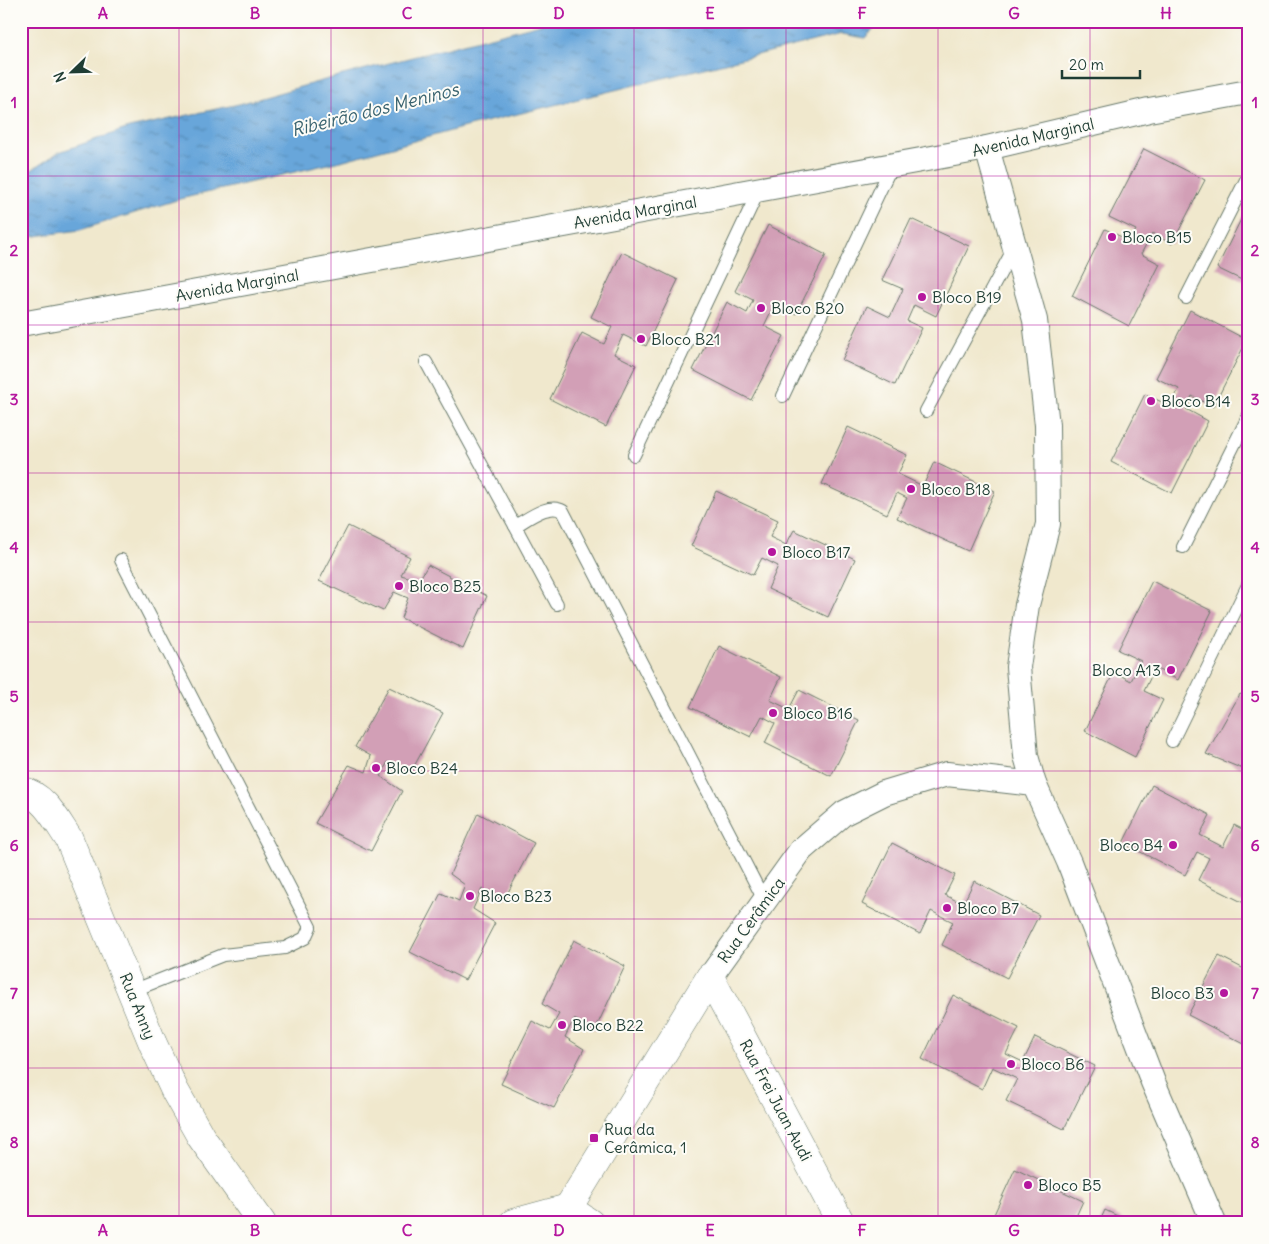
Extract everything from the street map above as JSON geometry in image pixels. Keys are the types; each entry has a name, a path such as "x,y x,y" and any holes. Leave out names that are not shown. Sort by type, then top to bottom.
{"street":[{"name":"Avenida Marginal","path":"21,324 987,148 1149,110 1248,92"},
{"path":"987,148 1035,320 1047,425 1048,524 1027,605 1018,666 1026,756 1034,784 1069,862 1152,1082 1214,1223"},
{"name":"Rua Cerâmica","path":"579,1215 710,977 802,850 844,814 884,793 947,774 1034,784"},
{"name":"Rua Anny","path":"21,790 37,796 51,811 68,839 175,1091 202,1137 262,1223"},
{"name":"Rua Frei Juan Audi","path":"710,977 841,1223"},
{"path":"513,1223 579,1215"}],"lane":[{"path":"783,396 892,165"},
{"path":"1186,298 1248,176"},
{"path":"634,455 759,190"},
{"path":"926,411 1015,247"},
{"path":"426,362 557,604"},
{"path":"1183,547 1248,417"},
{"path":"515,526 549,508 559,508 563,511 764,900"},
{"path":"121,560 310,927 305,938 286,948 222,955 132,991"},
{"path":"1172,741 1248,585"}],"water":[{"name":"Ribeirão dos Meninos","path":"552,21 896,21 876,26 865,38 842,34 469,126 337,162 180,199 80,230 21,238 21,177 59,152 129,128 239,104"}],"building":[{"name":"Bloco B15","path":"1144,149 1205,180 1172,244 1152,233 1141,254 1160,264 1129,326 1072,296 1105,229 1130,241 1136,230 1109,217"},
{"path":"1248,205 1248,283 1217,268"},
{"name":"Bloco B19","path":"911,219 969,246 936,316 914,305 907,321 922,328 895,385 842,360 867,306 890,317 903,289 882,280"},
{"name":"Bloco B20","path":"768,225 826,255 796,314 775,303 764,326 784,336 751,400 693,370 727,302 747,313 753,300 735,291"},
{"name":"Bloco B21","path":"622,252 678,280 646,346 623,335 614,354 636,365 606,427 550,399 582,333 604,344 612,327 591,317"},
{"name":"Bloco B14","path":"1190,310 1247,340 1213,407 1192,396 1186,409 1208,421 1172,493 1111,462 1145,394 1170,406 1179,389 1156,378"},
{"name":"Bloco B18","path":"848,427 907,455 898,474 923,486 934,462 995,491 968,551 897,518 907,498 897,493 887,514 822,484"},
{"name":"Bloco B17","path":"716,491 778,520 770,537 786,545 794,530 855,559 828,617 768,589 778,566 762,558 753,575 691,546"},
{"name":"Bloco B25","path":"348,526 410,557 401,575 419,580 428,565 487,596 463,649 401,618 408,598 394,592 383,611 319,581"},
{"name":"Bloco A13","path":"1152,581 1212,611 1178,680 1155,668 1144,691 1163,700 1135,757 1085,731 1114,672 1131,681 1141,661 1118,650"},
{"name":"Bloco B16","path":"719,646 781,677 770,700 789,709 799,690 859,720 831,776 765,743 775,723 762,716 751,737 690,707"},
{"name":"Bloco B24","path":"389,687 443,713 411,772 388,762 380,776 402,791 371,851 315,823 349,765 366,772 371,756 355,747"},
{"path":"1240,694 1248,697 1248,771 1206,754"},
{"name":"Bloco B4","path":"1152,785 1210,815 1200,835 1223,847 1234,825 1248,832 1248,905 1198,880 1209,858 1197,852 1185,875 1123,843"},
{"name":"Bloco B23","path":"478,813 534,843 504,900 482,889 473,909 495,923 465,980 410,952 441,893 459,901 465,885 450,874"},
{"name":"Bloco B7","path":"892,843 955,875 945,895 963,904 974,881 1039,915 1007,978 942,945 953,922 931,911 920,934 862,904"},
{"name":"Bloco B22","path":"574,940 625,966 595,1030 574,1019 565,1037 584,1049 554,1108 501,1084 532,1021 550,1030 559,1014 542,1004"},
{"name":"Bloco B3","path":"1219,956 1248,971 1248,1046 1188,1015"},
{"name":"Bloco B6","path":"953,995 1019,1028 1006,1054 1023,1062 1035,1037 1095,1066 1064,1129 1006,1101 1017,1079 992,1067 982,1089 922,1059"},
{"name":"Bloco B5","path":"1015,1169 1083,1201 1073,1223 990,1223"},
{"name":"Bloco B5","path":"1105,1210 1132,1223 1099,1223"}],"place":[{"name":"Bloco B15","path":"1112,237"},
{"name":"Bloco B19","path":"922,297"},
{"name":"Bloco B20","path":"761,308"},
{"name":"Bloco B21","path":"641,339"},
{"name":"Bloco B14","path":"1151,401"},
{"name":"Bloco B18","path":"911,489"},
{"name":"Bloco B17","path":"772,552"},
{"name":"Bloco B25","path":"399,586"},
{"name":"Bloco A13","path":"1171,670"},
{"name":"Bloco B16","path":"773,713"},
{"name":"Bloco B24","path":"376,768"},
{"name":"Bloco B4","path":"1173,845"},
{"name":"Bloco B23","path":"470,896"},
{"name":"Bloco B7","path":"947,908"},
{"name":"Bloco B3","path":"1224,993"},
{"name":"Bloco B22","path":"562,1025"},
{"name":"Bloco B6","path":"1011,1064"},
{"name":"Rua da Cerâmica, 1","path":"594,1138"},
{"name":"Bloco B5","path":"1028,1185"}]}
